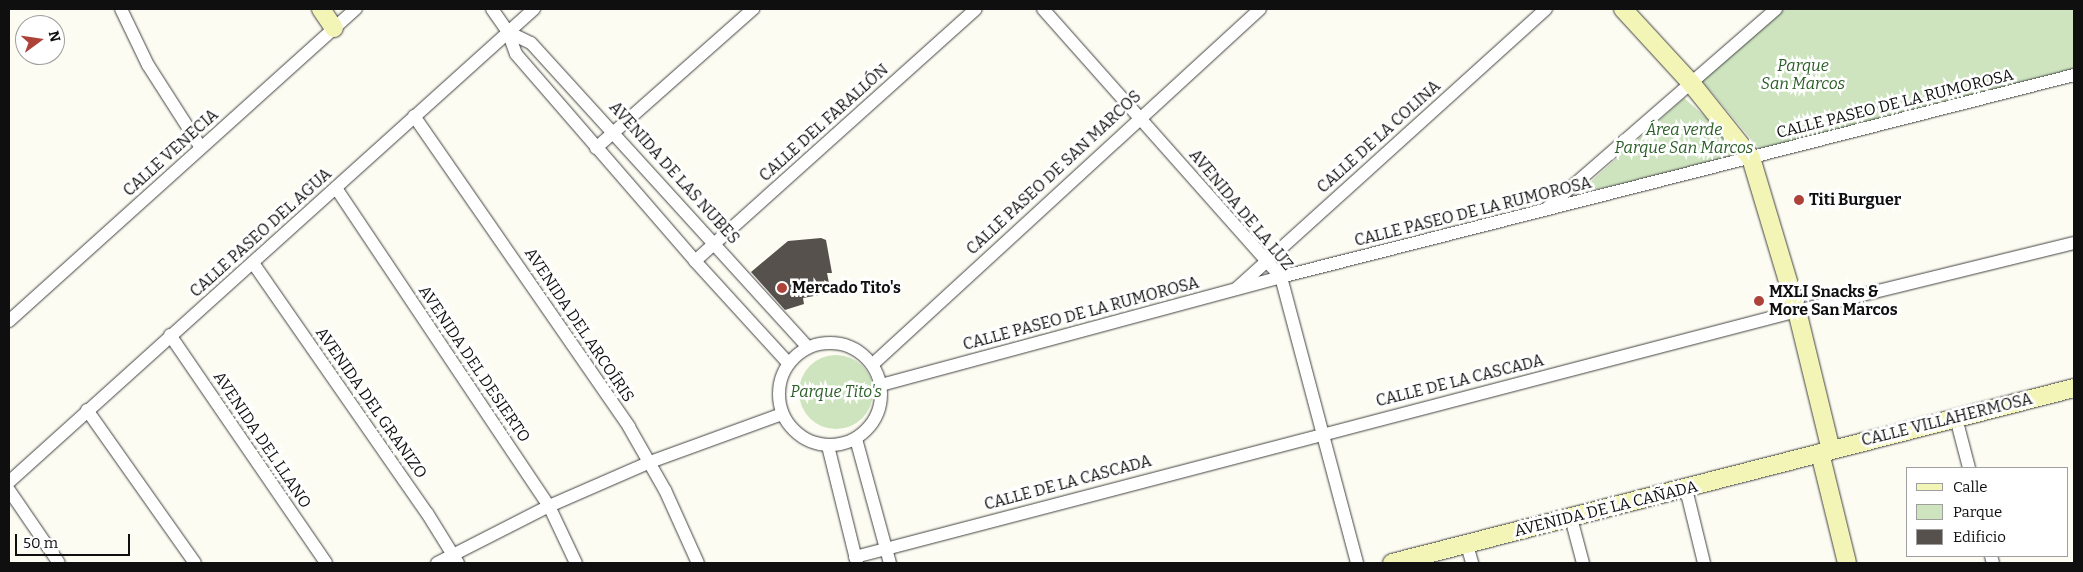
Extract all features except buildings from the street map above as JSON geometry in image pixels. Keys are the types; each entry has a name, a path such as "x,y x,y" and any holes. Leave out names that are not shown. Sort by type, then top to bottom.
{"main road":[{"path":"322,9 334,28"},
{"path":"1623,9 1691,83 1751,158 1797,311 1847,563"},
{"name":"CALLE VILLAHERMOSA","path":"1825,452 2074,388"},
{"name":"AVENIDA DE LA CAÑADA","path":"1392,563 1825,452"}],"street":[{"path":"120,9 148,65 201,148"},
{"name":"CALLE VENECIA","path":"9,321 356,9"},
{"name":"AVENIDA DE LAS NUBES","path":"492,9 508,32 516,54 695,261 788,363"},
{"name":"CALLE PASEO DEL AGUA","path":"9,482 534,9"},
{"path":"596,148 753,9"},
{"name":"CALLE DEL FARALLÓN","path":"695,261 976,9"},
{"name":"AVENIDA DE LA LUZ","path":"1043,9 1281,278 1358,563"},
{"name":"CALLE PASEO DE SAN MARCOS","path":"872,364 1139,117 1260,9"},
{"name":"CALLE DE LA COLINA","path":"1235,290 1546,9"},
{"path":"1543,212 1776,9"},
{"name":"AVENIDA DE LAS NUBES","path":"508,32 531,43 616,132 808,347"},
{"name":"CALLE PASEO DE LA RUMOROSA","path":"881,385 1281,278 2074,75"},
{"name":"AVENIDA DEL ARCOÍRIS","path":"414,116 586,364 650,462 698,563"},
{"name":"AVENIDA DEL DESIERTO","path":"336,188 549,506 576,563"},
{"name":"CALLE DE LA CASCADA","path":"856,560 886,548 1324,433 1797,311 2074,243"},
{"name":"AVENIDA DEL GRANIZO","path":"253,263 455,559"},
{"name":"AVENIDA DEL LLANO","path":"170,335 326,563"},
{"path":"826,342 844,344 860,352 872,364 881,385 881,406 872,425 856,439 828,446 809,441 793,430 782,414 779,387 788,363 808,347 826,342"},
{"path":"87,410 195,563"},
{"path":"437,563 455,559 549,506 650,462 782,414"},
{"path":"1956,418 1969,467"},
{"path":"856,439 890,563"},
{"path":"828,446 856,560"},
{"path":"1686,489 1704,563"},
{"path":"9,490 58,563"},
{"path":"1571,518 1583,563"},
{"path":"1467,545 1472,563"}],"green space":[{"name":"Parque San Marcos","path":"1779,9 2074,9 2074,75 1724,163 1578,193 1684,98 1750,156 1761,151 1699,77"},
{"name":"Parque Tito's","path":"836,355 857,361 867,371 873,392 867,413 857,423 836,429 815,423 805,413 799,392 805,371 815,361"}],"place":[{"name":"Titi Burguer","path":"1799,200"},
{"name":"Mercado Tito's","path":"782,288"},
{"name":"MXLI Snacks & More San Marcos","path":"1759,301"}],"park label":[{"name":"Área verde Parque San Marcos","path":"1684,139"}]}
